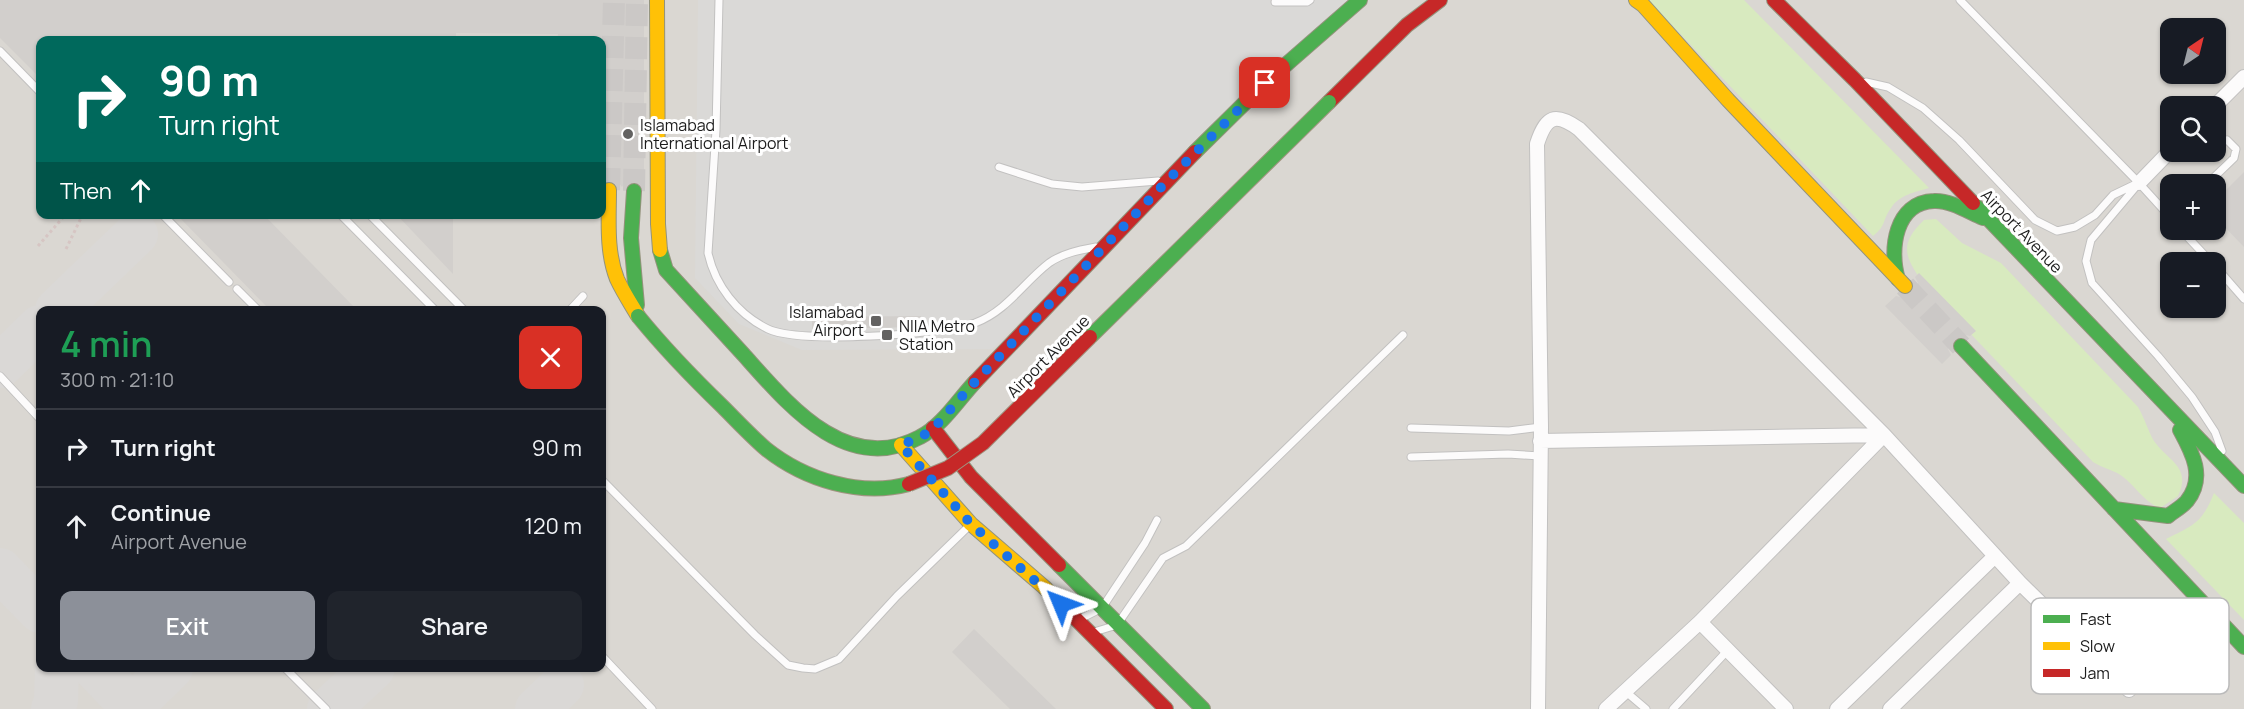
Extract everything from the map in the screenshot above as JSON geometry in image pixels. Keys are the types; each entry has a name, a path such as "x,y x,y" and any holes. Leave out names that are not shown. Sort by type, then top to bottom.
{"main road":[{"path":"657,0 658,224 660,257 666,270 789,405 814,426 833,437 855,445 877,449 901,445 933,429 1167,181 1265,83 1360,0"},
{"name":"Airport Avenue","path":"609,190 610,245 613,266 620,284 639,316 664,348 770,452 792,466 810,475 861,488 890,488 943,471 983,442 1407,25 1440,0"},
{"path":"1636,0 1902,283 1893,258 1897,230 1920,204 1936,201 1987,219"},
{"name":"Airport Avenue","path":"1774,0 1855,80 2244,486"},
{"name":"Airport Avenue","path":"634,191 632,267 639,316"},
{"path":"1961,346 2198,598"},
{"path":"2114,509 2168,516 2187,501 2196,481 2194,457 2162,400"},
{"path":"933,429 971,477 1203,709"},
{"path":"901,445 971,524 1044,587 1166,709"},
{"path":"2229,631 2244,647"},
{"path":"1152,695 1172,677"}],"street":[{"path":"2225,96 2244,77"},
{"path":"1538,709 1541,434 1537,144 1542,127 1552,118 1564,118 1579,129 1884,435 2035,598"},
{"path":"2139,183 2160,161"},
{"path":"1541,434 1884,435"},
{"path":"1606,709 1700,621 1884,435"},
{"path":"1837,709 1995,556"},
{"path":"1890,709 2020,583"},
{"path":"1700,621 1786,709"}],"lane":[{"path":"719,0 716,130 708,253 712,270 721,287 734,303 762,325 784,334 810,336 887,335 946,330 976,322 995,312 1050,263 1076,250 1106,245"},
{"path":"1275,2 1311,0"},
{"path":"1960,0 2160,206"},
{"path":"0,51 36,88"},
{"path":"1855,80 1888,87 1923,108 1959,140 2035,220 2057,231 2075,227 2095,215 2113,195 2139,183"},
{"path":"2217,174 2234,158 2236,149 2227,140"},
{"path":"999,167 1052,184 1082,187 1167,181"},
{"path":"2139,183 2091,240 2086,261 2092,283 2192,397 2215,432 2231,473"},
{"path":"167,219 229,282"},
{"path":"345,219 431,306"},
{"path":"374,219 460,306"},
{"path":"2190,240 2202,252"},
{"path":"2226,278 2244,299"},
{"path":"237,289 254,306"},
{"path":"574,306 583,296"},
{"path":"1092,633 1118,625 1163,558 1186,546 1403,335"},
{"path":"0,376 36,414"},
{"path":"1411,428 1541,434"},
{"path":"1411,457 1508,454 1540,456"},
{"path":"606,484 755,635 788,665 803,668 815,669 839,659 897,596 971,524"},
{"path":"1078,621 1102,608 1145,543 1157,520"},
{"path":"1673,709 1728,650"},
{"path":"606,660 652,709"},
{"path":"289,672 326,709"},
{"path":"1625,691 1646,709"}],"path":[{"path":"38,246 62,219"},
{"path":"66,249 81,219"}],"shaded area":[{"name":"Islamabad International Airport","path":"0,0 2244,0 2244,709 0,709"},
{"path":"698,0 1351,0 992,349 802,350 739,324 695,278"}],"green space":[{"path":"1648,0 1744,0 1929,188 1898,200 1873,236"},
{"path":"1936,219 1962,243 2001,263 2138,407 2154,441 2180,471 2182,486 2178,496 2160,508 2148,501 2119,474 2093,462 1925,286 1909,260 1907,245 1910,237 1924,220"},
{"path":"2214,493 2244,523 2244,620 2229,604 2229,598 2223,598 2166,539 2196,522 2205,511"}],"building":[{"name":"Islamabad International Airport","path":"0,0 644,0 644,183 634,178 628,179 622,187 615,178 606,178 606,36 456,33 456,36 36,36 36,74 0,38"},
{"path":"2244,172 2244,247 2226,228 2226,190"},
{"path":"181,219 268,219 353,306 266,306"},
{"path":"401,219 453,219 453,274"},
{"path":"1919,273 1976,331 1970,336 1958,333 1951,337 1948,349 1951,355 1942,364 1885,306 1896,296 1908,299 1915,295 1918,283 1915,277"},
{"path":"921,316 921,327 812,329 812,317"},
{"path":"974,629 1056,709 1010,709 952,652"}],"taxiway":[{"path":"61,306 136,234"},
{"path":"0,366 36,331"},
{"path":"0,570 36,607"},
{"path":"53,709 56,701 57,672"},
{"path":"99,672 134,709"},
{"path":"132,706 167,672"},
{"path":"329,709 369,672"},
{"path":"537,709 562,685"}],"tunnel":[{"path":"609,190 614,0"},
{"path":"634,191 637,0"},
{"path":"1905,286 1961,346"}],"traffic: fast":[{"path":"1195,152 1265,83 1360,0"},
{"path":"1090,337 1329,102"},
{"path":"634,191 631,238 637,305"},
{"path":"1898,279 1894,255 1895,242 1903,218 1911,210 1921,203 1940,201 1953,204 1983,218"},
{"path":"1973,203 2244,486"},
{"path":"660,250 666,270 779,393 820,429 843,441 867,448 893,447 920,437 943,420 975,382"},
{"path":"638,316 701,385 760,444 781,460 815,477 853,487 890,488 909,484"},
{"path":"1961,346 2198,598"},
{"path":"2114,509 2168,516 2187,501 2193,492 2196,474 2189,447 2180,430"},
{"path":"1059,565 1203,709"},
{"path":"2229,631 2244,647"}],"traffic: slow":[{"path":"657,0 660,250"},
{"path":"1636,0 1905,286"},
{"path":"609,190 609,235 613,268 619,284 638,316"},
{"path":"901,445 971,524 1044,587 1071,614"}],"traffic: jam":[{"path":"1329,102 1407,25 1440,0"},
{"path":"1774,0 1855,80 1973,203"},
{"path":"975,382 1195,152"},
{"path":"909,484 948,468 983,443 1090,337"},
{"path":"933,428 971,477 1059,565"},
{"path":"1071,614 1166,709"}],"place":[{"name":"Islamabad International Airport","path":"628,134"},
{"name":"Islamabad Airport","path":"876,321"},
{"name":"NIIA Metro Station","path":"887,335"}],"route":[{"path":"1061,604 971,524 901,445 933,429 1186,160 1265,83"}]}
